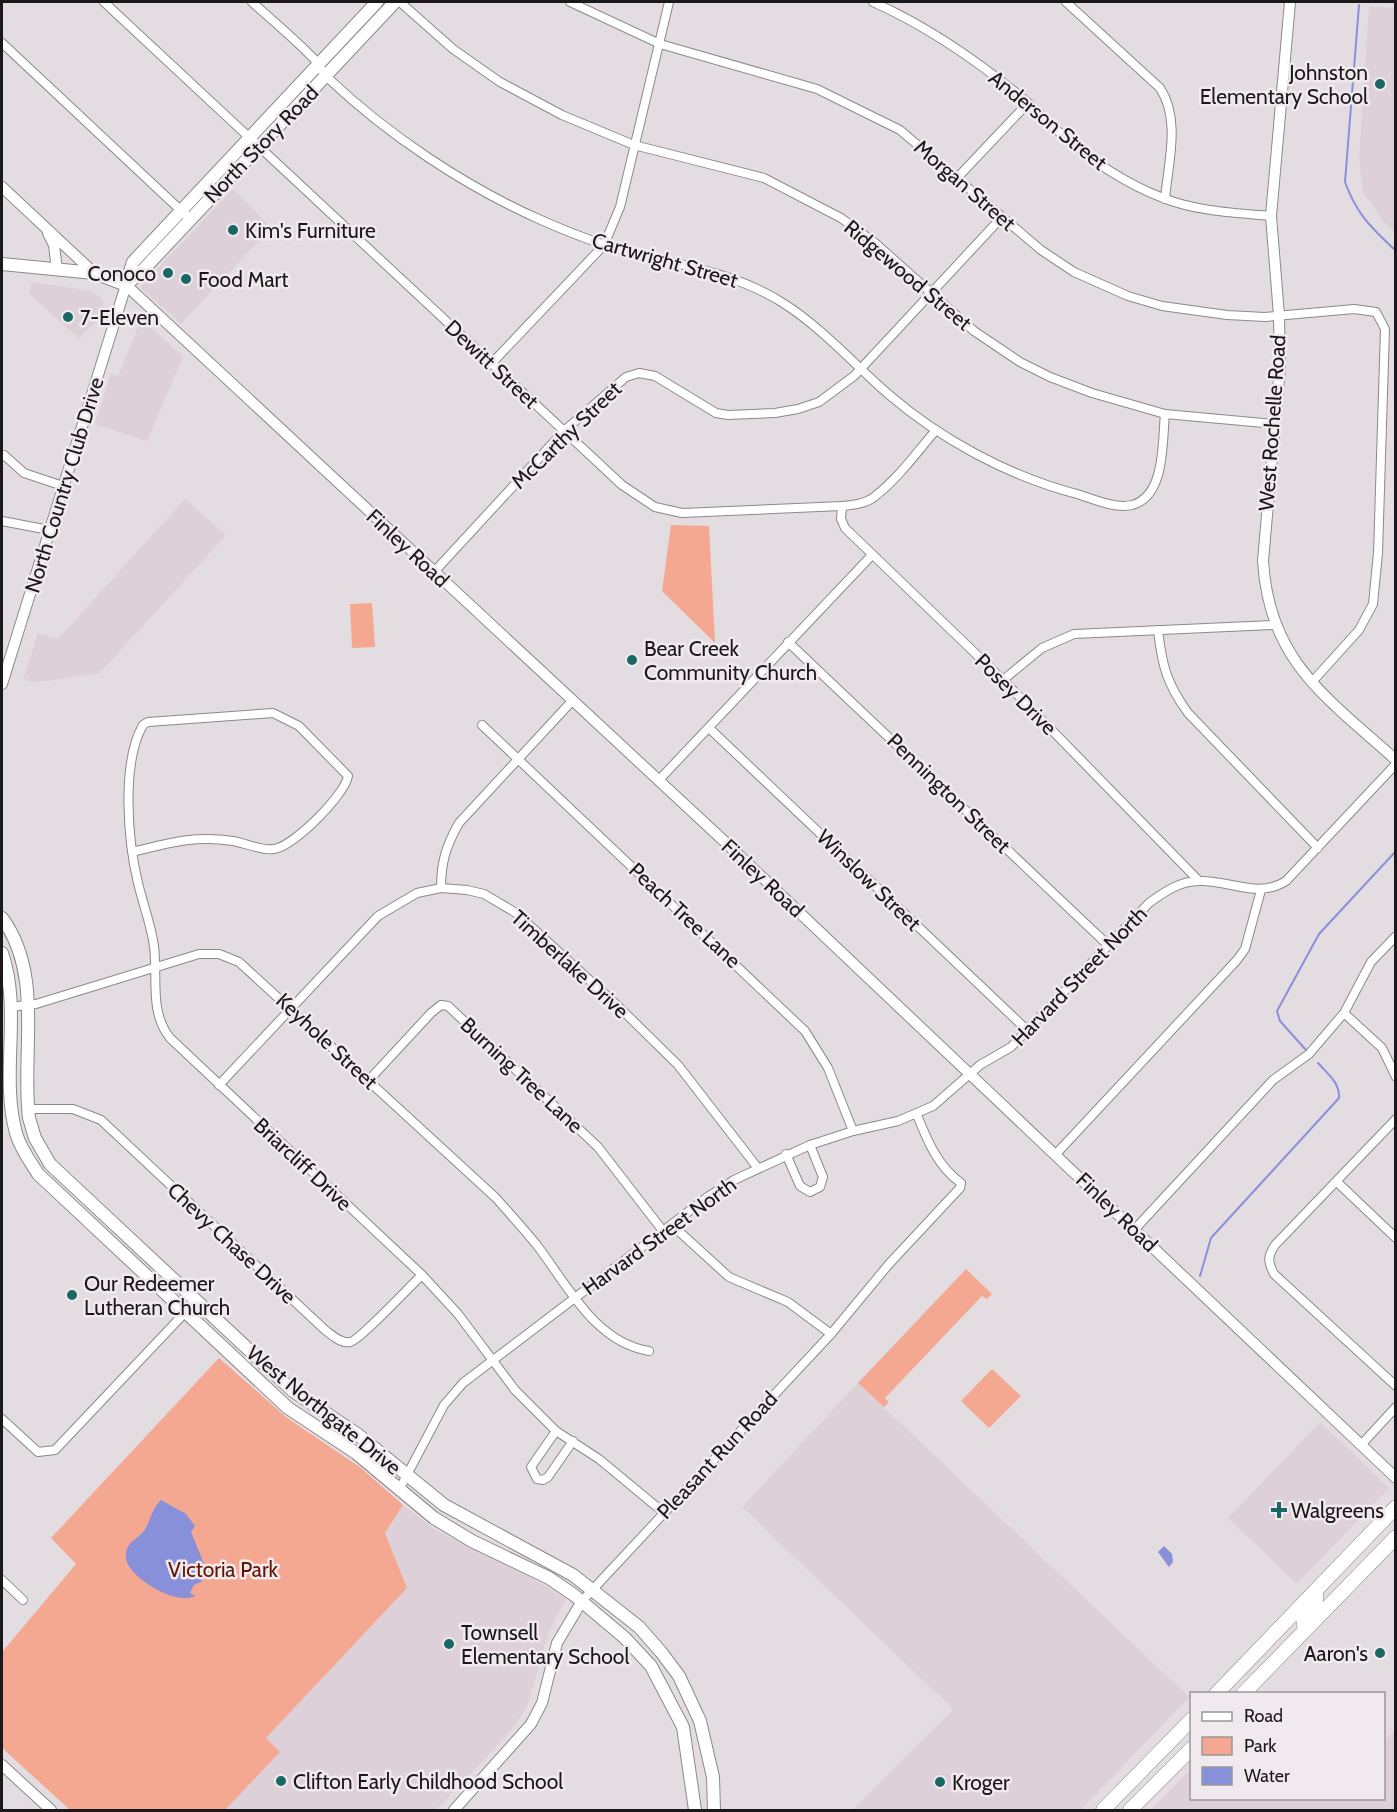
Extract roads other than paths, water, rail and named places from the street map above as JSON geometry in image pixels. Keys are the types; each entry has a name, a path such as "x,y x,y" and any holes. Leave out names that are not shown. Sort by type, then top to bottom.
{"main road":[{"name":"North Story Road","path":"185,215 249,138 377,2"},
{"name":"North Story Road","path":"126,285 133,262 260,147 395,2"},
{"path":"2,264 57,266 94,273 126,285"},
{"name":"West Northgate Drive","path":"2,918 16,941 22,958 27,1006 27,1109 31,1126 42,1152 74,1188 285,1384 369,1443 407,1476 472,1522 526,1547 593,1588 652,1640 679,1677 696,1711 706,1742 713,1777 714,1810"},
{"name":"West Northgate Drive","path":"2,953 7,970 10,1007 11,1109 16,1133 38,1174 288,1408 356,1453 443,1524 472,1541 549,1578 582,1601 639,1652 663,1686 683,1727 695,1810"},
{"path":"64,1200 74,1188"},
{"path":"1218,1692 1395,1507"},
{"path":"1246,1692 1395,1537"},
{"path":"1305,1630 1303,1618 1316,1601 1315,1590"},
{"path":"1264,1644 1279,1656"},
{"path":"663,1686 679,1677"},
{"path":"1103,1810 1190,1720"},
{"path":"1130,1810 1190,1749"}],"street":[{"name":"Dewitt Street","path":"104,2 491,364 622,485 644,501 669,511 682,513 842,507 862,503 874,497 936,430"},
{"name":"Cartwright Street","path":"252,2 318,64 326,76 392,131 452,172 541,220 604,245 721,273 757,288 785,304 860,369 936,430 999,465 1058,489 1117,505 1131,505 1150,493 1156,483 1165,414"},
{"name":"Ridgewood Street","path":"400,2 453,49 500,82 562,115 634,145 764,178 841,218 867,237 974,331 1020,362 1092,393 1165,414 1274,424"},
{"name":"Morgan Street","path":"570,2 660,44 790,80 835,97 900,130 958,177 1001,218 1055,260 1128,296 1195,312 1265,317 1368,309 1380,316 1385,328 1378,553 1373,604 1359,630 1312,682"},
{"path":"491,364 604,245 620,207 669,2"},
{"name":"Anderson Street","path":"873,2 896,12 966,53 1028,103 1085,155 1142,189 1165,199 1228,212 1271,216"},
{"path":"1066,2 1160,88 1166,97 1172,123 1165,199"},
{"name":"West Rochelle Road","path":"1290,2 1271,216 1279,315 1280,367 1263,561 1264,586 1274,625 1293,661 1395,762"},
{"path":"2,43 185,215"},
{"path":"958,177 1028,103"},
{"path":"2,188 94,273"},
{"name":"McCarthy Street","path":"434,572 564,431 619,381 639,373 655,376 708,409 728,416 798,409 828,397 860,369 1001,218"},
{"path":"46,227 54,245 57,266"},
{"path":"57,238 61,249 57,266"},
{"name":"North Country Club Drive","path":"2,684 126,285"},
{"name":"Finley Road","path":"126,285 970,1073 1395,1478"},
{"path":"2,457 4,455 24,473 63,486"},
{"name":"Posey Drive","path":"842,507 841,519 845,528 1003,680 1199,880"},
{"path":"2,521 49,530"},
{"path":"658,781 872,555"},
{"path":"1003,680 1042,648 1074,634 1274,625"},
{"path":"1158,630 1163,670 1172,691 1188,713 1318,848"},
{"name":"Pennington Street","path":"788,642 1108,945"},
{"path":"441,888 441,864 450,839 459,824 572,701"},
{"name":"Briarcliff Drive","path":"132,852 188,838 232,841 274,849 295,839 342,792 348,776 344,771 299,726 273,713 148,722 143,725 132,761 129,808 132,852 154,946 158,1016 164,1030 219,1085 422,1275 458,1314 515,1390 556,1431 599,1459 663,1512"},
{"name":"Peach Tree Lane","path":"482,725 805,1031 828,1068 853,1131"},
{"name":"Winslow Street","path":"710,728 1028,1031"},
{"path":"1056,1154 1237,960 1245,949 1261,890 1286,881 1395,762"},
{"name":"Harvard Street North","path":"399,1490 444,1405 463,1383 709,1196 757,1167 810,1145 916,1115 948,1094 970,1073 1011,1047 1028,1031 1108,945 1162,892 1199,880 1261,890"},
{"name":"Timberlake Drive","path":"219,1085 378,915 402,900 441,888 484,894 516,913 678,1065 757,1167"},
{"path":"1135,1229 1273,1080 1309,1054 1344,1013 1364,972 1395,936"},
{"name":"Keyhole Street","path":"10,1007 27,1006 199,954 209,952 229,957 249,968 496,1198 534,1242 592,1319 621,1343 649,1351"},
{"name":"Burning Tree Lane","path":"369,1080 430,1013 441,1005 448,1006 598,1147 663,1232"},
{"path":"1344,1013 1382,1048 1395,1077"},
{"name":"Chevy Chase Drive","path":"27,1109 73,1109 101,1120 325,1330 344,1342 350,1342 362,1336 399,1295 422,1275"},
{"name":"Pleasant Run Road","path":"454,1810 531,1724 546,1689 557,1643 582,1601 831,1334 889,1264 960,1188 961,1183 946,1170 928,1142 916,1115"},
{"path":"1395,1119 1269,1255 1274,1274 1395,1386"},
{"path":"786,1155 800,1186 810,1192 820,1187 823,1177 810,1145"},
{"path":"1337,1182 1395,1238"},
{"path":"672,1225 729,1277 789,1302 831,1334"},
{"path":"2,1419 38,1452 55,1450 196,1301"},
{"path":"1361,1445 1395,1407"},
{"path":"556,1431 531,1467 537,1479 543,1480 548,1477 573,1441"},
{"path":"2,1580 23,1600"},
{"path":"2,1765 51,1810"}],"water":[{"path":"161,1500 186,1514 195,1526 191,1532 207,1571 201,1582 194,1585 190,1593 195,1596 176,1597 165,1593 142,1580 128,1564 126,1557 128,1548 145,1529"},
{"path":"1164,1546 1172,1554 1173,1562 1169,1567 1158,1552"}],"waterway":[{"path":"1359,5 1345,182 1366,220 1396,251"},
{"path":"1306,1050 1280,1021 1277,1011 1319,934 1396,851"},
{"path":"1200,1276 1211,1238 1339,1098 1338,1088 1318,1063"}],"place":[{"name":"Johnston Elementary School","path":"1380,84"},
{"name":"Kim's Furniture","path":"233,230"},
{"name":"Conoco","path":"168,273"},
{"name":"Food Mart","path":"186,279"},
{"name":"7-Eleven","path":"68,317"},
{"name":"Bear Creek Community Church","path":"632,660"},
{"name":"Our Redeemer Lutheran Church","path":"72,1295"},
{"name":"Walgreens","path":"1279,1510"},
{"name":"Townsell Elementary School","path":"449,1644"},
{"name":"Aaron's","path":"1380,1653"},
{"name":"Clifton Early Childhood School","path":"281,1781"},
{"name":"Kroger","path":"940,1782"}],"park label":[{"name":"Victoria Park","path":"223,1569"}]}
